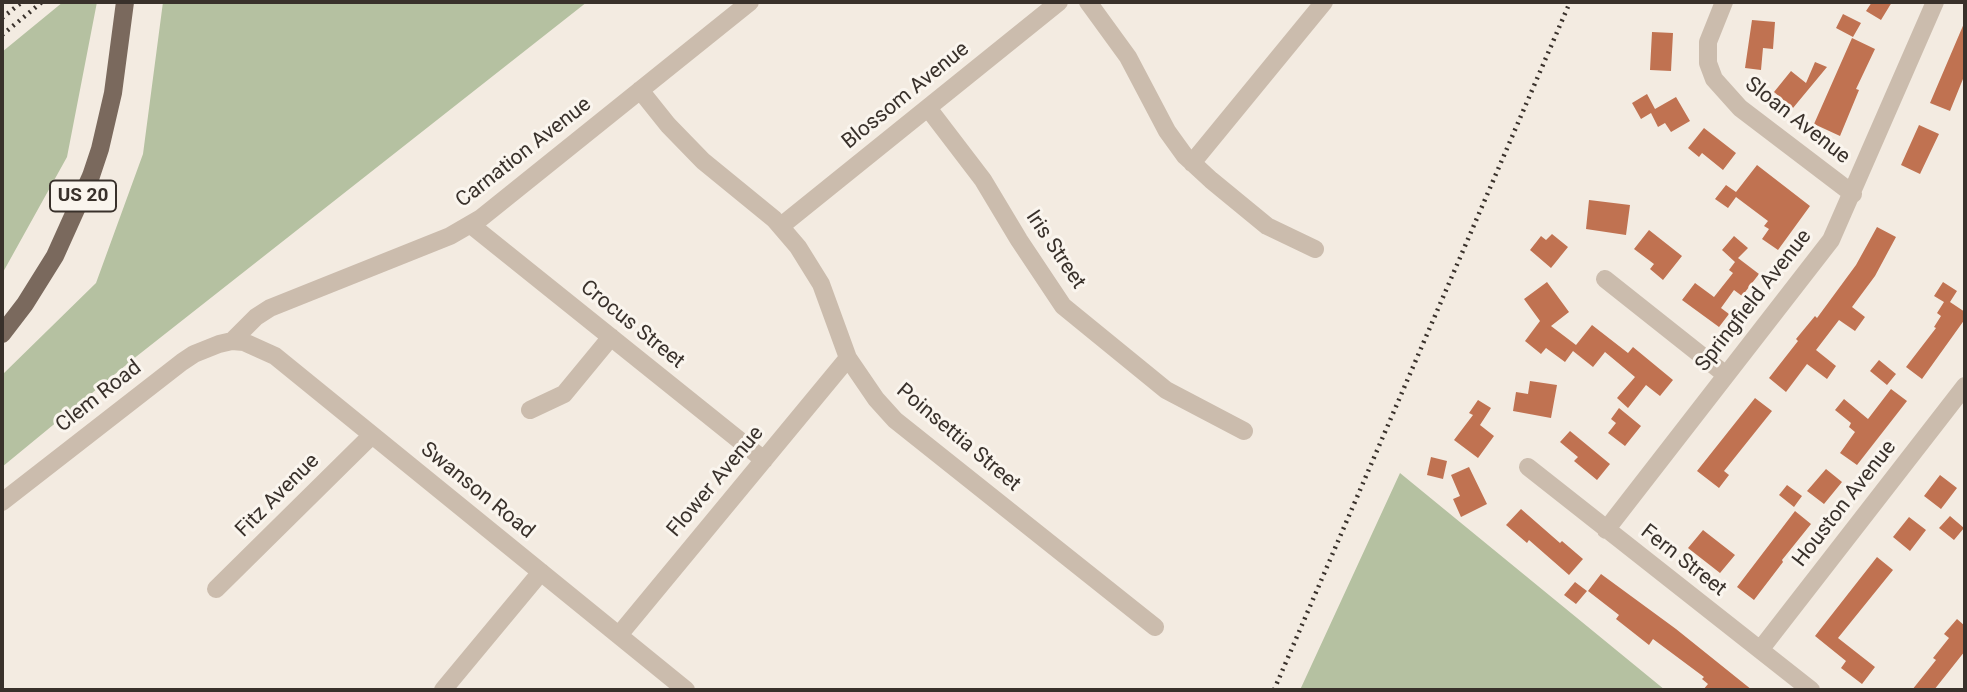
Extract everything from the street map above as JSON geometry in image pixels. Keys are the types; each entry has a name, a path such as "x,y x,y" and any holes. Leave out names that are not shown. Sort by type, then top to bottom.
{"main road":[{"name":"US 20","path":"2,334 50,264 83,195 107,121 125,2"}],"street":[{"name":"Carnation Avenue","path":"232,341 256,317 270,308 450,236 471,225 750,2"},
{"name":"Blossom Avenue","path":"781,226 1059,2"},
{"path":"1088,2 1128,57 1167,131 1192,163 1267,226 1315,249"},
{"path":"1192,163 1324,2"},
{"name":"Sloan Avenue","path":"1724,2 1708,42 1708,63 1714,79 1740,108 1853,194"},
{"name":"Springfield Avenue","path":"1606,530 1831,240 1935,2"},
{"name":"Poinsettia Street","path":"640,90 668,125 703,161 781,226 808,260 821,284 848,358 876,398 905,428 1156,627"},
{"name":"Iris Street","path":"928,108 983,180 1063,306 1166,390 1244,431"},
{"name":"Crocus Street","path":"471,225 764,460"},
{"path":"1605,279 1726,375"},
{"path":"530,410 564,394 611,337"},
{"name":"Swanson Road","path":"232,341 255,346 275,356 686,690"},
{"name":"Clem Road","path":"2,502 182,362 206,349 232,341"},
{"name":"Flower Avenue","path":"619,635 848,358"},
{"name":"Houston Avenue","path":"1760,650 1965,386"},
{"name":"Fitz Avenue","path":"216,589 372,435"},
{"name":"Fern Street","path":"1528,467 1811,690"},
{"path":"443,690 541,572"}],"green space":[{"path":"63,2 97,2 67,157 2,274 2,52"},
{"path":"163,2 587,2 137,356 2,467 2,375 96,283 143,154"},
{"path":"1400,473 1665,690 1300,690"}],"building":[{"path":"1872,2 1892,2 1881,20 1866,11"},
{"path":"1843,14 1861,23 1853,37 1836,28"},
{"path":"1752,20 1775,22 1773,49 1763,48 1761,70 1745,68"},
{"path":"1965,21 1965,74 1950,111 1930,103"},
{"path":"1652,32 1673,33 1671,71 1650,70"},
{"path":"1852,38 1875,49 1856,89 1859,90 1840,136 1814,124"},
{"path":"1815,62 1827,67 1793,108 1774,92 1791,71 1806,83"},
{"path":"1647,94 1655,109 1676,97 1690,121 1671,132 1665,123 1658,127 1651,113 1641,119 1632,103"},
{"path":"1919,125 1939,134 1920,174 1901,165"},
{"path":"1704,128 1736,153 1723,170 1702,153 1699,157 1688,148"},
{"path":"1757,165 1810,206 1778,250 1762,239 1769,229 1764,226 1768,221 1736,197 1728,208 1715,199 1726,185 1736,192"},
{"path":"1589,200 1630,205 1626,235 1586,229"},
{"path":"1877,227 1896,237 1875,276 1852,307 1865,317 1855,331 1839,320 1816,350 1836,366 1827,379 1807,364 1786,392 1769,378 1798,341 1796,339 1815,316 1817,318 1856,265"},
{"path":"1649,230 1682,256 1663,280 1650,269 1654,264 1634,249"},
{"path":"1552,234 1568,247 1551,268 1530,250 1541,236 1546,240"},
{"path":"1734,236 1748,248 1738,258 1759,274 1742,296 1734,290 1721,308 1729,314 1719,327 1682,300 1695,283 1714,297 1733,273 1729,270 1735,262 1722,250"},
{"path":"1547,282 1569,312 1551,326 1576,345 1592,325 1628,353 1633,347 1673,380 1660,396 1646,385 1628,408 1617,398 1635,377 1605,352 1593,367 1573,351 1565,362 1546,348 1541,354 1525,341 1540,321 1524,299"},
{"path":"1943,282 1957,291 1950,302 1965,312 1965,319 1922,379 1906,367 1936,328 1934,327 1941,316 1937,313 1944,302 1934,296"},
{"path":"1879,360 1896,374 1887,385 1870,371"},
{"path":"1530,381 1557,385 1551,418 1513,411 1516,392 1528,394"},
{"path":"1891,389 1907,401 1857,465 1840,453 1855,432 1849,427 1851,423 1835,410 1844,399 1868,419"},
{"path":"1755,398 1772,411 1724,471 1729,475 1719,488 1697,471"},
{"path":"1478,400 1491,408 1480,425 1494,436 1478,458 1454,440 1473,415 1469,413"},
{"path":"1619,408 1641,426 1625,446 1608,433 1616,423 1611,419"},
{"path":"1570,431 1610,464 1597,480 1574,461 1578,457 1560,442"},
{"path":"1431,457 1447,461 1443,479 1427,475"},
{"path":"1469,467 1487,504 1461,517 1453,499 1460,496 1451,475"},
{"path":"1826,469 1842,482 1824,504 1807,491"},
{"path":"1940,475 1957,488 1941,509 1924,496"},
{"path":"1787,485 1802,496 1794,507 1779,495"},
{"path":"1521,509 1583,559 1569,575 1529,540 1527,543 1506,525"},
{"path":"1795,511 1811,524 1754,600 1737,587"},
{"path":"1950,516 1964,528 1954,540 1939,528"},
{"path":"1909,517 1926,530 1910,551 1893,537"},
{"path":"1703,530 1735,555 1720,573 1688,548"},
{"path":"1877,557 1893,570 1838,638 1875,667 1862,684 1841,668 1846,661 1815,636"},
{"path":"1601,574 1752,690 1703,690 1708,684 1702,679 1704,677 1653,639 1649,645 1616,619 1619,615 1588,591"},
{"path":"1575,582 1587,591 1576,604 1564,595"},
{"path":"1957,619 1965,626 1965,651 1934,690 1912,690 1936,660 1933,658 1949,638 1944,634"}],"railway":[{"path":"2,18 22,2"},
{"path":"2,35 42,2"},
{"path":"1274,690 1570,2"}]}
